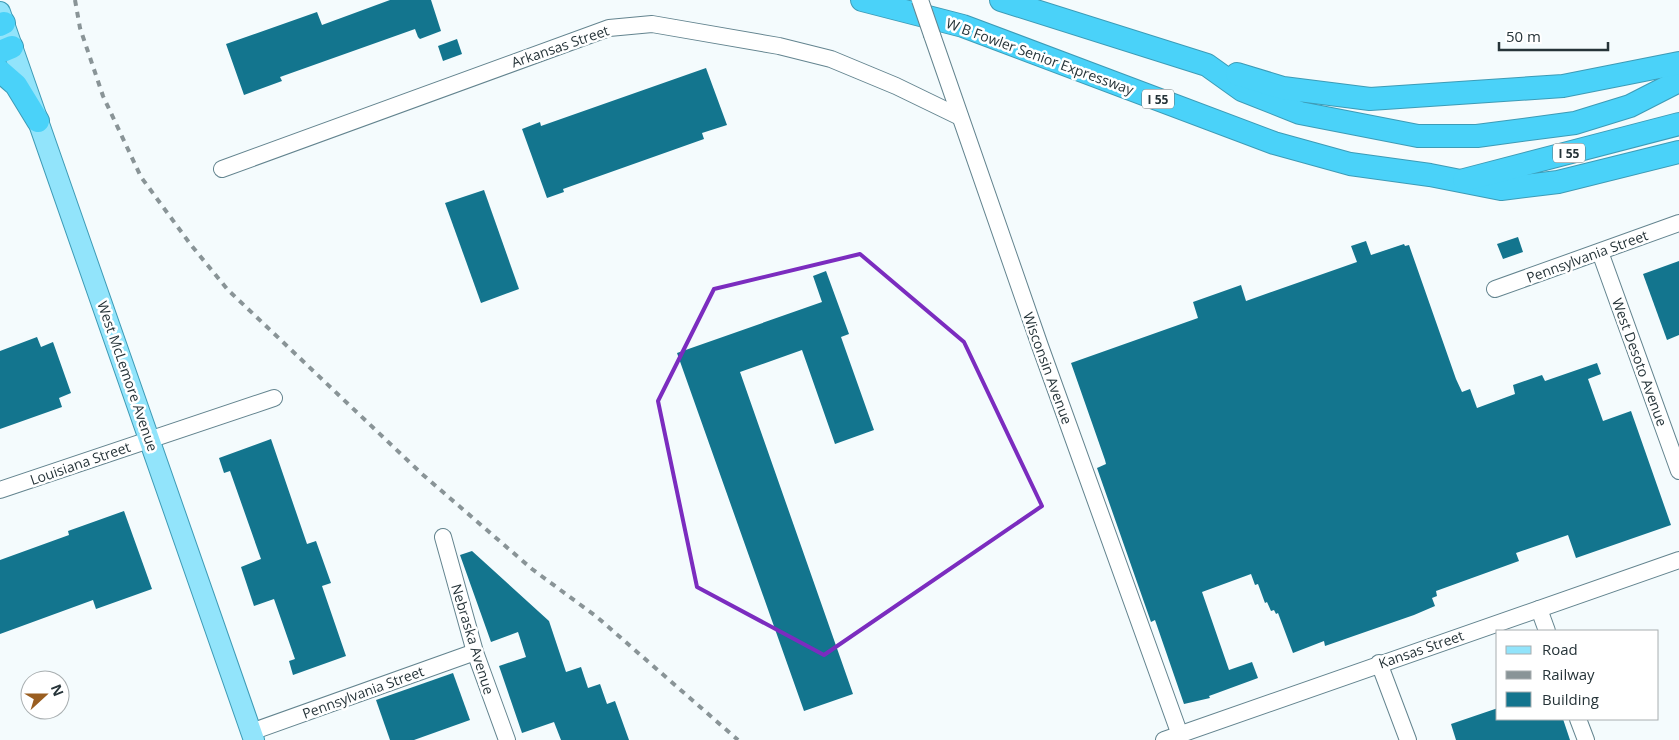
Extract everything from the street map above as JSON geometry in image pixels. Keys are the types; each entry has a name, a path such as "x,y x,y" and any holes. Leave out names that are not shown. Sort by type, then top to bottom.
{"highway":[{"name":"W B Fowler Senior Expressway","path":"862,0 964,26 1274,143 1350,164 1430,175 1458,182 1679,124"},
{"name":"I 55","path":"1002,0 1207,65 1242,90 1300,113 1418,136 1477,136 1516,133 1584,120 1630,106 1679,81"},
{"path":"1207,65 1283,88 1370,99 1563,86 1679,63"},
{"path":"0,71 16,85 38,121"},
{"path":"1458,182 1501,190 1558,182 1679,152"}],"main road":[{"name":"West McLemore Avenue","path":"1,20 6,50 38,121 253,736"}],"street":[{"name":"Wisconsin Avenue","path":"920,0 1180,735"},
{"name":"Arkansas Street","path":"222,168 609,28 652,24 779,46 831,60 896,86 960,117"},
{"name":"Pennsylvania Street","path":"1495,289 1679,224"},
{"name":"West Desoto Avenue","path":"1600,252 1679,471"},
{"name":"Louisiana Street","path":"0,490 274,398"},
{"name":"Nebraska Avenue","path":"443,537 475,652 507,740"},
{"name":"Kansas Street","path":"1164,740 1679,560"},
{"path":"1540,609 1547,630"},
{"name":"Pennsylvania Street","path":"253,736 475,652"},
{"path":"1379,664 1408,740"},
{"path":"1578,720 1586,740"}],"highlighted area":[{"path":"860,254 964,342 1042,506 824,655 697,587 658,401 714,289"}],"building":[{"path":"390,0 431,0 441,31 420,39 415,29 280,77 282,81 244,95 226,44 317,12 322,25"},
{"path":"457,39 462,54 443,61 438,46"},
{"path":"706,68 727,125 702,133 704,139 563,189 564,192 547,198 522,129 540,122 541,126"},
{"path":"484,190 519,289 481,303 445,203"},
{"path":"1518,237 1523,252 1503,259 1497,244"},
{"path":"1366,241 1371,255 1404,244 1405,246 1409,245 1456,379 1462,392 1470,389 1477,408 1515,394 1513,385 1542,375 1545,381 1597,363 1601,374 1588,379 1603,421 1631,411 1671,525 1576,558 1568,535 1516,553 1519,561 1436,591 1437,596 1432,598 1435,606 1325,646 1324,641 1293,653 1278,613 1276,614 1274,610 1271,611 1267,602 1265,603 1258,584 1255,585 1251,574 1202,592 1229,670 1252,662 1258,678 1209,696 1210,698 1184,704 1155,620 1151,622 1097,468 1106,464 1071,363 1198,318 1193,302 1241,285 1246,301 1357,262 1351,246"},
{"path":"1679,261 1679,335 1667,340 1643,274"},
{"path":"826,271 849,334 841,337 874,430 835,444 802,350 740,372 853,694 804,711 677,353 822,302 813,276"},
{"path":"37,337 41,347 53,342 71,393 59,398 62,407 0,429 0,351"},
{"path":"271,439 307,544 316,541 331,583 322,586 346,656 293,675 289,661 295,659 274,599 254,606 241,567 261,559 230,471 224,473 219,458"},
{"path":"124,511 152,589 96,609 93,600 0,634 0,560 69,535 68,531"},
{"path":"472,551 549,621 566,672 581,667 588,688 600,684 607,704 615,701 629,740 561,740 554,722 522,733 499,666 526,657 518,632 491,642 460,555"},
{"path":"453,673 470,720 414,740 390,740 376,700"},
{"path":"1496,709 1496,720 1563,720 1570,740 1456,740 1451,724"}],"railway":[{"path":"75,0 80,28 103,96 141,177 191,245 228,290 422,474 532,569 597,617 738,740"}]}
